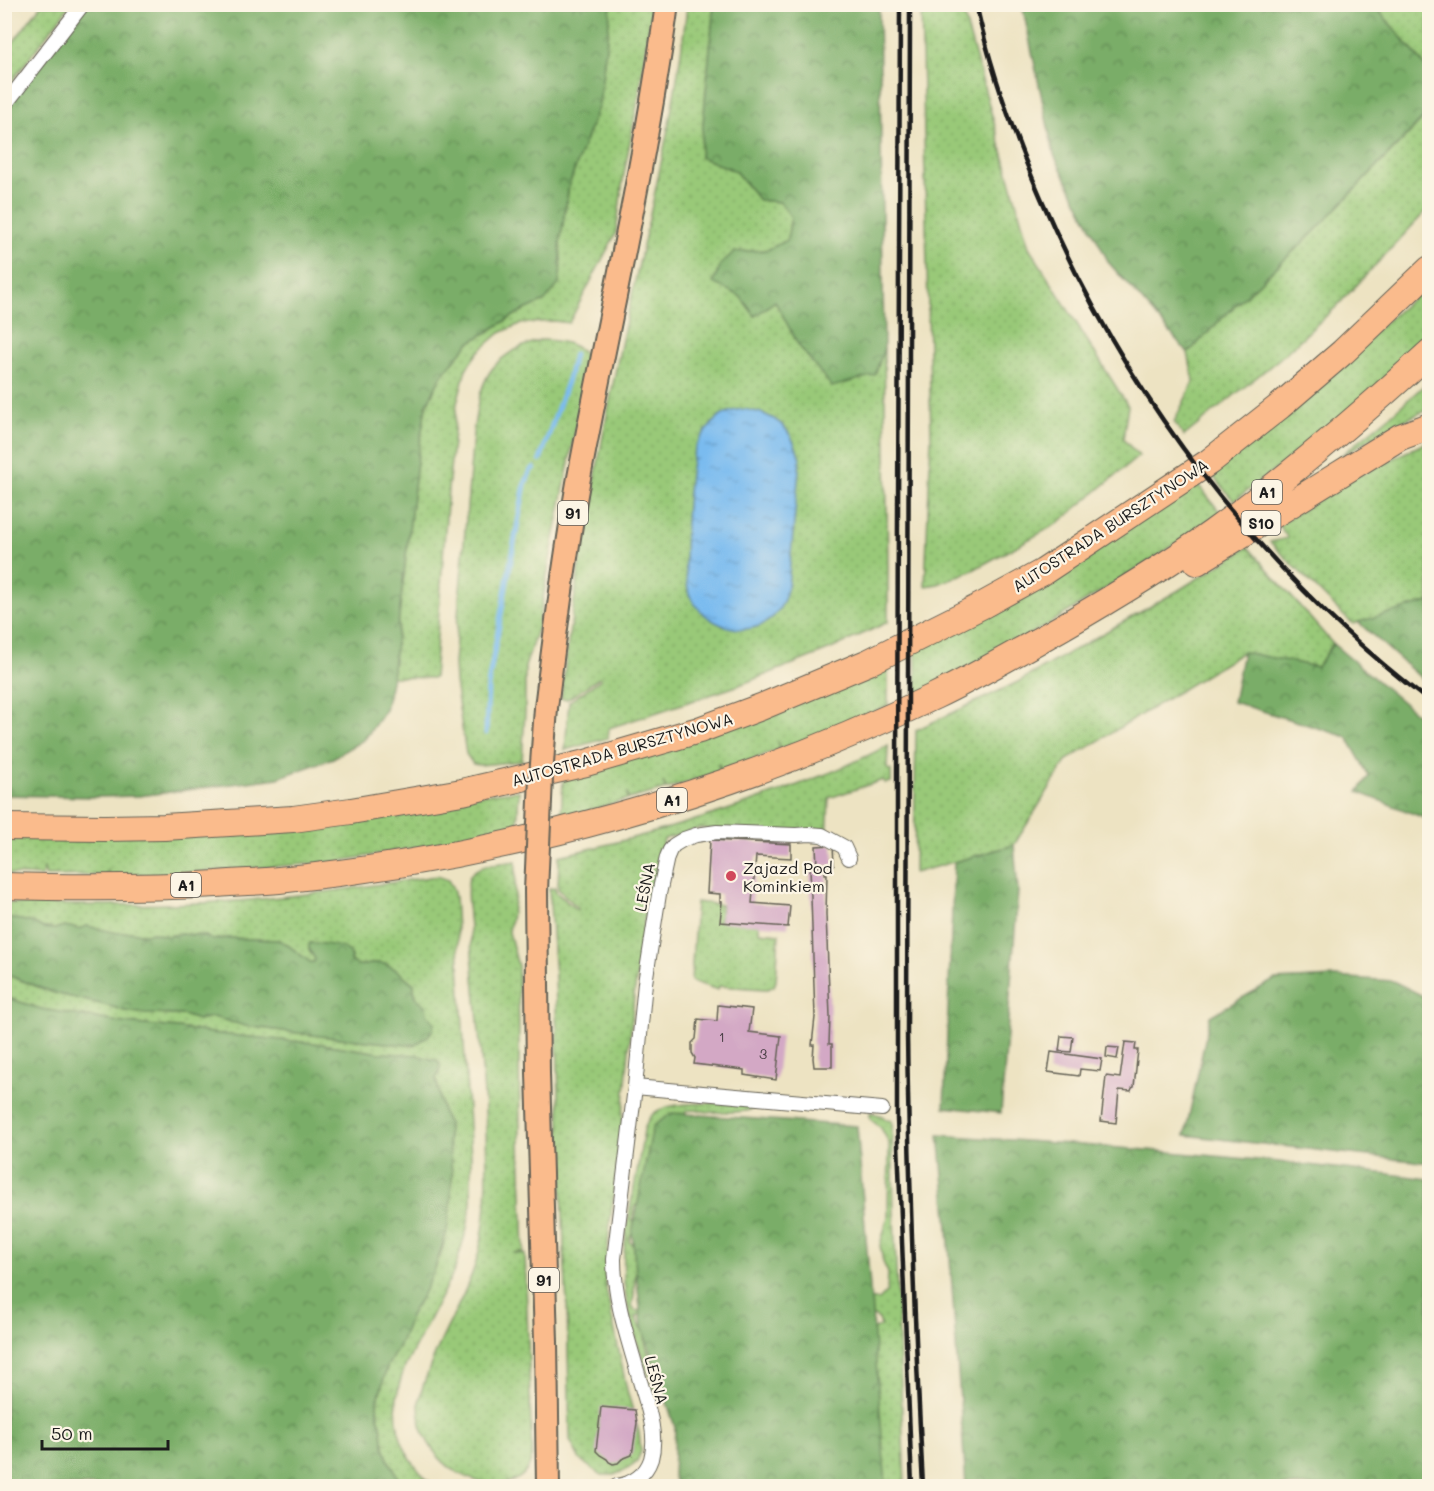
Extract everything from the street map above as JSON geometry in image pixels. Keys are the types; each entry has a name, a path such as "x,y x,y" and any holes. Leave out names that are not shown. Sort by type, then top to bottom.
{"highway":[{"name":"AUTOSTRADA BURSZTYNOWA","path":"4,827 164,827 283,819 351,811 513,782 699,730 761,707 868,662 1043,572 1217,455 1280,406 1343,352 1430,269"},
{"name":"A1","path":"4,886 75,888 277,880 438,858 569,830 659,804 778,764 938,695 1015,654 1150,575 1296,470 1430,352"},
{"name":"S10","path":"1089,612 1155,588 1400,437 1430,426"}],"main road":[{"name":"91","path":"548,1486 536,891 546,708 559,601 578,485 642,158 667,4"}],"street":[{"path":"4,106 83,4"},
{"name":"LEŚNA","path":"617,1486 629,1483 642,1474 650,1460 652,1445 648,1410 618,1303 614,1271 645,983 667,857 674,845 684,839 717,832 822,835 844,847 849,858"},
{"path":"635,1087 882,1109"}],"green space":[{"path":"714,4 879,5 884,348 875,375 832,387 799,346 775,301 755,316 740,296 713,283 721,264 734,252 767,250 787,240 791,217 780,202 759,200 735,171 700,157"},
{"path":"41,5 70,5 5,90 5,53"},
{"path":"82,5 611,5 599,104 569,185 560,243 559,284 545,301 520,312 469,343 442,375 426,406 417,461 392,677 385,710 365,739 333,758 278,778 139,796 5,795 5,101"},
{"path":"611,5 652,5 616,233 569,323 554,321 520,324 500,333 478,352 466,369 457,403 434,678 392,677 417,461 426,406 442,375 469,343 520,312 545,301 561,265 560,243 569,185 599,104"},
{"path":"687,5 714,5 700,157 735,171 759,200 780,202 791,216 788,240 767,250 734,252 740,296 755,316 775,301 799,346 875,375 884,348 888,622 831,649 737,686 609,728 608,738 565,750 569,702 601,679 600,677 568,699 561,699 581,554 617,362 668,130"},
{"path":"921,5 961,5 1029,247 1128,406 1123,439 1139,456 1057,524 973,570 938,584 925,586 931,438"},
{"path":"1022,5 1374,5 1428,69 1427,114 1314,232 1188,353 1109,263 1054,155"},
{"path":"1374,5 1429,5 1429,208 1336,307 1279,359 1184,436 1174,422 1194,381 1188,353 1314,232 1427,115 1428,69"},
{"path":"1429,284 1429,338 1334,422 1234,501 1211,474"},
{"path":"541,340 571,344 582,352 588,366 538,626 525,667 522,761 473,764 466,754 454,663 473,434 479,400 489,374 508,354"},
{"path":"1429,381 1429,409 1381,433 1334,461 1392,414"},
{"path":"1429,441 1429,602 1353,624 1270,542 1288,538 1278,525 1355,477"},
{"path":"1196,482 1220,512 1156,557 1047,625 916,695 916,650"},
{"path":"1248,547 1333,644 1317,667 1243,652 1067,760 1014,845 914,873 916,730 1018,682 1179,590"},
{"path":"1430,602 1429,685 1358,622"},
{"path":"1333,644 1429,724 1429,820 1358,792 1369,776 1347,737 1233,702 1243,652 1317,667"},
{"path":"888,663 888,706 781,749 778,742 780,749 722,771 719,764 720,771 667,789 663,782 666,789 629,799 627,793 628,799 561,819 563,780"},
{"path":"888,746 887,769 891,770 891,782 884,783 883,780 829,798 827,841 701,828 664,839 645,915 634,996 605,1284 627,1390 639,1433 641,1452 637,1461 627,1469 614,1475 601,1475 580,1460 570,1440 555,977 549,889 555,888 556,892 577,910 578,908 558,889 559,856 659,831 724,811 830,773"},
{"path":"519,791 517,829 511,830 509,824 509,831 334,862 144,876 108,875 108,868 107,875 46,876 44,867 42,876 5,874 5,838"},
{"path":"1014,845 1018,891 1001,1113 944,1107 954,862"},
{"path":"516,861 515,895 509,932 518,966 524,1251 513,1253 525,1254 532,1456 529,1467 522,1476 513,1481 490,1483 466,1477 449,1467 439,1457 423,1432 419,1402 434,1357 473,1270 482,1239 486,1208 486,1129 468,881 473,872 478,869"},
{"path":"437,876 448,880 455,897 471,1157 471,1203 467,1228 455,1269 405,1367 397,1400 399,1431 404,1446 421,1474 434,1486 405,1486 396,1477 385,1451 377,1404 387,1367 434,1271 443,1247 451,1200 452,1172 448,1124 443,1113 436,1078 417,1055 380,1053 322,1044 124,1023 41,1009 4,997 5,974 54,993 125,1011 183,1015 198,1020 213,1016 246,1026 415,1045 429,1035 431,1018 427,1014 426,1006 415,994 414,984 394,968 385,964 355,964 351,961 351,954 346,950 331,945 310,943 309,949 315,959 314,962 310,962 278,940 227,938 211,940 206,936 182,934 166,936 154,933 117,933 87,926 79,929 64,926 55,929 43,928 34,923 5,918 5,903 121,905 237,901 312,894"},
{"path":"696,902 721,905 720,921 759,924 759,932 779,934 774,986 764,989 719,986 718,990 691,981"},
{"path":"5,918 55,929 64,926 79,929 87,926 117,933 154,933 166,936 182,934 206,936 212,940 227,938 278,940 310,962 314,962 315,959 309,949 310,943 336,946 350,953 351,961 355,964 385,964 394,968 414,984 416,997 426,1006 427,1014 434,1022 433,1029 429,1035 415,1045 397,1044 246,1026 213,1017 198,1020 183,1015 145,1014 54,993 5,974"},
{"path":"1335,977 1393,981 1429,999 1429,1163 1185,1135 1210,1016 1274,980"},
{"path":"5,997 41,1009 124,1023 322,1044 380,1053 417,1055 439,1061 440,1070 436,1079 443,1113 448,1124 452,1172 447,1231 434,1271 387,1367 377,1404 385,1451 397,1477 405,1486 5,1486"},
{"path":"722,1103 762,1106 737,1112 686,1111 646,1199 635,1206 632,1219 640,1226 639,1232 631,1235 629,1242 636,1244 638,1253 632,1305 635,1311 642,1310 646,1317 638,1315 636,1318 641,1328 650,1331 645,1340 647,1348 652,1363 663,1379 659,1401 634,1333 624,1279 626,1236 644,1130 651,1116 664,1108 684,1104"},
{"path":"870,1112 892,1121 905,1486 865,1486 867,1332 881,1326 879,1319 861,1309 862,1300 879,1300 887,1292 888,1273 880,1245 888,1217 889,1143 881,1128 870,1119"},
{"path":"672,1113 857,1126 886,1486 677,1486 673,1475 675,1427 642,1327 632,1233 653,1126"},
{"path":"939,1135 1123,1148 1429,1179 1429,1486 966,1486"}],"water":[{"path":"742,409 764,414 780,423 792,438 800,459 786,595 778,611 768,621 757,627 745,629 720,624 699,609 691,598 688,587 685,548 689,479 695,449 703,435 720,417 728,412"}],"building":[{"name":"Zajazd Pod Kominkiem","path":"710,840 791,844 791,858 756,856 752,903 790,906 788,927 720,922 722,902 720,902 720,894 707,893"},
{"path":"833,845 834,865 817,866 816,846"},
{"path":"810,867 825,867 825,874 827,874 829,1044 832,1044 832,1067 814,1067 813,1058 815,1017"},
{"path":"718,1005 752,1009 749,1032 781,1036 776,1080 744,1075 744,1070 694,1064 692,1043 696,1039 698,1019 717,1021"},
{"path":"1061,1036 1073,1037 1071,1052 1059,1051"},
{"path":"1125,1042 1136,1043 1135,1050 1138,1050 1134,1087 1131,1091 1119,1090 1116,1123 1101,1121 1106,1076 1120,1078"},
{"path":"1107,1047 1119,1048 1117,1059 1106,1057"},
{"path":"1051,1052 1102,1059 1100,1071 1080,1069 1079,1076 1048,1072"},
{"path":"601,1407 635,1410 637,1423 632,1455 618,1463 609,1462 596,1451"}],"waterway":[{"path":"540,460 569,376 574,354"},
{"path":"486,733 488,685 525,484 534,468"}],"railway":[{"path":"900,4 897,1119 912,1486"},
{"path":"910,4 907,1033 913,1260 923,1486"},
{"path":"976,4 1004,103 1041,198 1075,271 1113,341 1156,410 1203,475 1254,537 1309,596 1368,651 1430,702"}],"place":[{"name":"Zajazd Pod Kominkiem","path":"731,876"}]}
